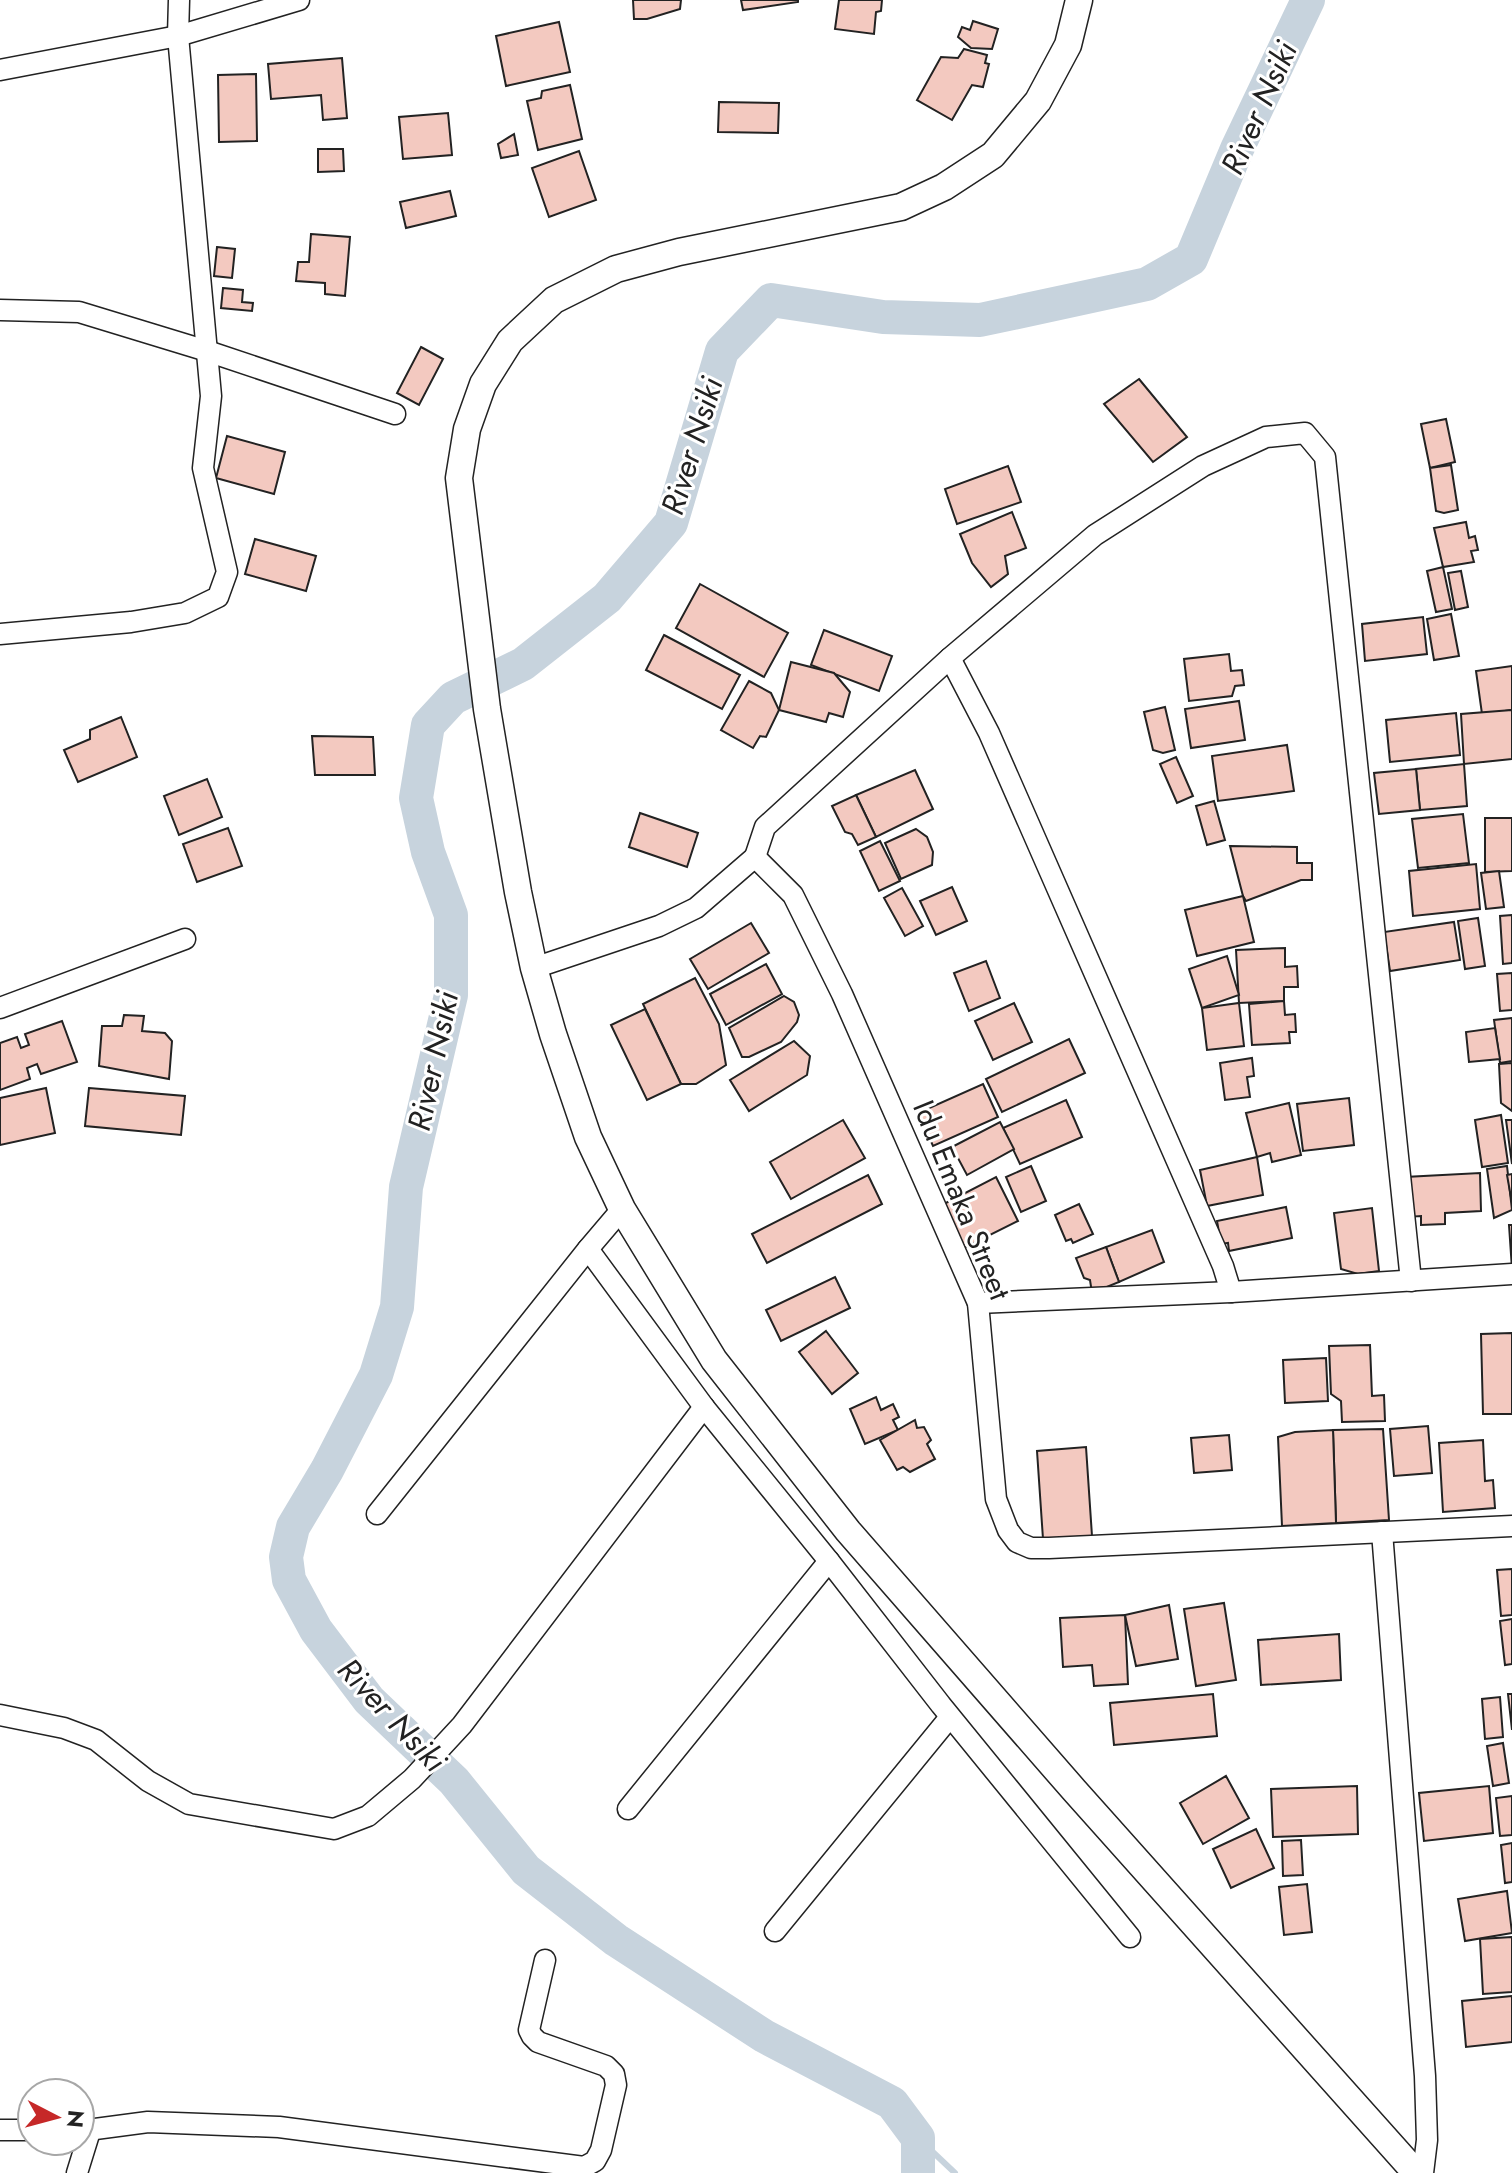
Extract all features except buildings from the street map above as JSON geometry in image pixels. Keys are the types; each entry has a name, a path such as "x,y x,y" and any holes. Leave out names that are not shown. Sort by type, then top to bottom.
{"main road":[{"path":"1079,0 1068,45 1038,101 993,155 944,187 901,207 679,252 616,269 554,300 510,341 483,384 467,429 459,478 487,709 534,968 588,1137 622,1209 714,1360 848,1531 1416,2173"}],"street":[{"path":"0,634 131,622 185,613 218,597 227,572 203,468 211,396 178,36 179,0"},
{"path":"0,70 178,36 299,0"},
{"path":"0,310 79,312 395,414"},
{"path":"534,968 659,926 696,908 755,857 765,827 950,658 1095,535 1203,466 1266,437 1305,433 1325,457 1411,1281"},
{"path":"950,658 989,733 1217,1251 1231,1292"},
{"name":"Idu Emaka Street","path":"755,857 793,895 842,994 978,1303 996,1499 1008,1530 1017,1542 1031,1548 1049,1548 1512,1526"},
{"path":"0,1008 185,939"},
{"path":"377,1514 622,1209"},
{"path":"588,1249 704,1407 950,1717 1130,1937"},
{"path":"978,1303 1231,1292 1512,1274"},
{"path":"0,1715 64,1728 96,1740 148,1781 189,1804 334,1829 368,1816 412,1779 462,1725 704,1407"},
{"path":"1382,1532 1425,2076 1427,2140 1423,2173"},
{"path":"628,1809 829,1561"},
{"path":"775,1931 950,1717"},
{"path":"96,2129 148,2122 279,2127 584,2167 595,2161 601,2150 616,2085 614,2074 606,2066 538,2042 532,2036 529,2030 545,1960"}],"waterway":[{"name":"River Nsiki","path":"918,2173 918,2138 892,2103 764,2036 616,1940 526,1870 454,1781 369,1700 316,1630 289,1580 286,1557 293,1527 327,1470 376,1375 397,1307 406,1187 451,995 451,915 428,852 416,798 428,725 453,698 523,664 607,598 671,523 722,351 771,300 883,317 980,320 1147,284 1191,259 1237,149 1308,0"},
{"path":"918,2138 955,2173"}]}
